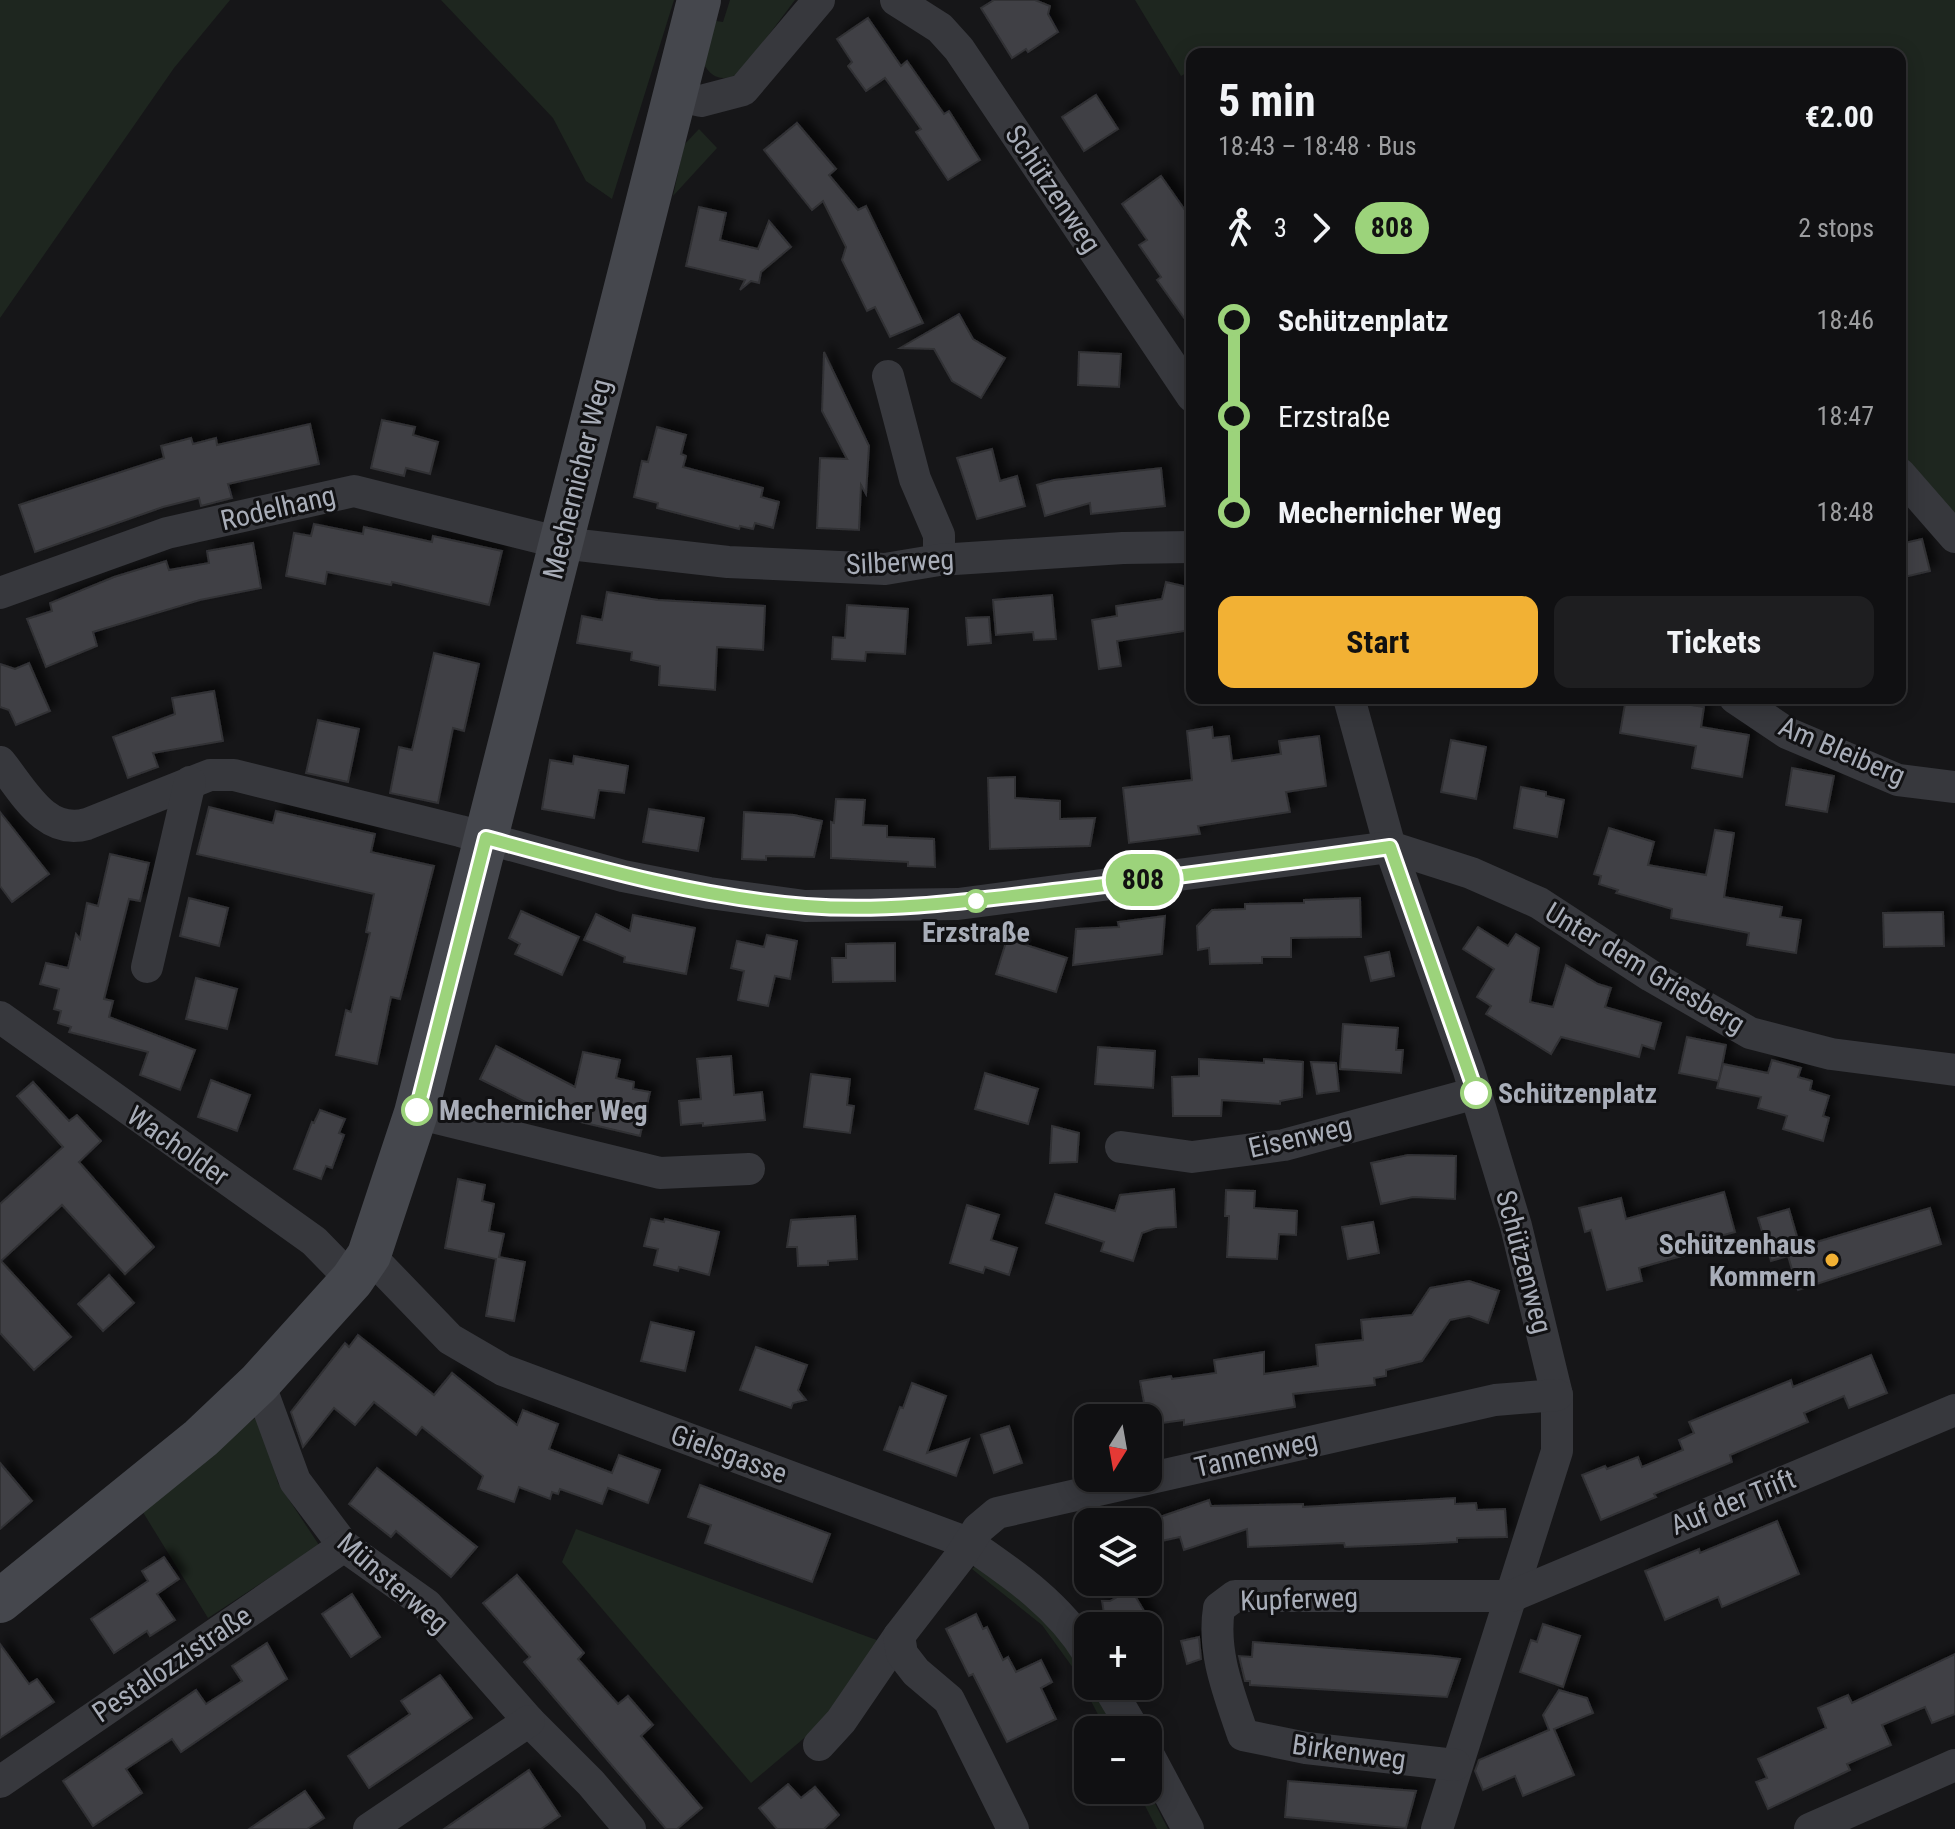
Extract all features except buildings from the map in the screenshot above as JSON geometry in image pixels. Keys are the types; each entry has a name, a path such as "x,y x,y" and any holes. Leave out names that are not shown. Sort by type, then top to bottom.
{"street":[{"name":"Mechernicher Weg","path":"0,1601 201,1438 259,1383 360,1268 416,1113 699,0"},
{"path":"674,95 701,101 743,90 819,0"},
{"name":"Schützenweg","path":"896,0 940,28 959,49 1186,387"},
{"path":"888,376 915,479 939,535 939,560"},
{"path":"1906,481 1955,537"},
{"name":"Rodelhang","path":"0,593 167,533 354,491 561,543"},
{"name":"Silberweg","path":"561,543 728,562 885,569 939,560 1186,547"},
{"name":"Schützenweg","path":"1351,704 1390,847 1476,1093 1516,1226 1557,1395 1557,1451 1437,1829"},
{"name":"Am Bleiberg","path":"1744,704 1787,733 1898,780 1955,787"},
{"path":"0,762 45,818 58,825 75,828 210,775 234,775 623,876 709,893 805,906 958,904 1390,847"},
{"path":"147,967 190,782"},
{"name":"Unter dem Griesberg","path":"1390,847 1471,873 1539,903 1651,976 1750,1033 1831,1054 1955,1070"},
{"name":"Wacholder","path":"0,1017 314,1241 360,1268"},
{"name":"Eisenweg","path":"1121,1147 1192,1157 1284,1145 1476,1093"},
{"path":"416,1113 660,1173 749,1169"},
{"name":"Gielsgasse","path":"360,1268 450,1339 503,1370 968,1543 1029,1585 1074,1632"},
{"name":"Münsterweg","path":"259,1383 295,1481 344,1546 427,1605 630,1829"},
{"name":"Tannenweg","path":"819,1745 841,1721 978,1529 997,1513 1495,1400 1557,1395"},
{"name":"Auf der Trift","path":"1512,1596 1955,1410"},
{"name":"Pestalozzistraße","path":"0,1782 344,1546"},
{"name":"Kupferweg","path":"1243,1735 1220,1666 1216,1629 1219,1608 1235,1596 1512,1596"},
{"path":"899,1636 902,1654 916,1672 949,1700 1013,1829"},
{"path":"369,1829 529,1721"},
{"name":"Birkenweg","path":"1243,1735 1306,1748 1455,1765"},
{"path":"1810,1829 1955,1765"},
{"path":"1162,1780 1188,1829"}],"shaded area":[{"path":"0,0 230,0 174,68 0,318"},
{"path":"441,0 674,0 612,199 586,181 553,118"},
{"path":"730,0 795,0 740,73 723,78 710,73 703,63 709,20 723,22"},
{"path":"1135,0 1955,0 1955,520 1906,466 1906,48 1186,48 1186,73 1181,76"},
{"path":"699,129 717,148 673,196 684,145"},
{"path":"260,1414 278,1483 319,1545 208,1618 141,1509"},
{"path":"576,1529 882,1642 835,1712 751,1783 562,1562"},
{"path":"977,1565 1061,1636 1074,1652 1074,1669 1042,1625 972,1569"},
{"path":"1090,1700 1100,1700 1109,1716 1099,1716"},
{"path":"1144,1804 1155,1804 1168,1829 1157,1829"}],"bus line":[{"name":"808","path":"417,1110 486,838 623,876 709,893 805,906 836,907 958,904 1390,847 1476,1093"}],"place":[{"name":"Erzstraße","path":"976,901"},
{"name":"Schützenplatz","path":"1476,1093"},
{"name":"Mechernicher Weg","path":"417,1110"},
{"name":"Schützenhaus Kommern","path":"1832,1260"}]}
